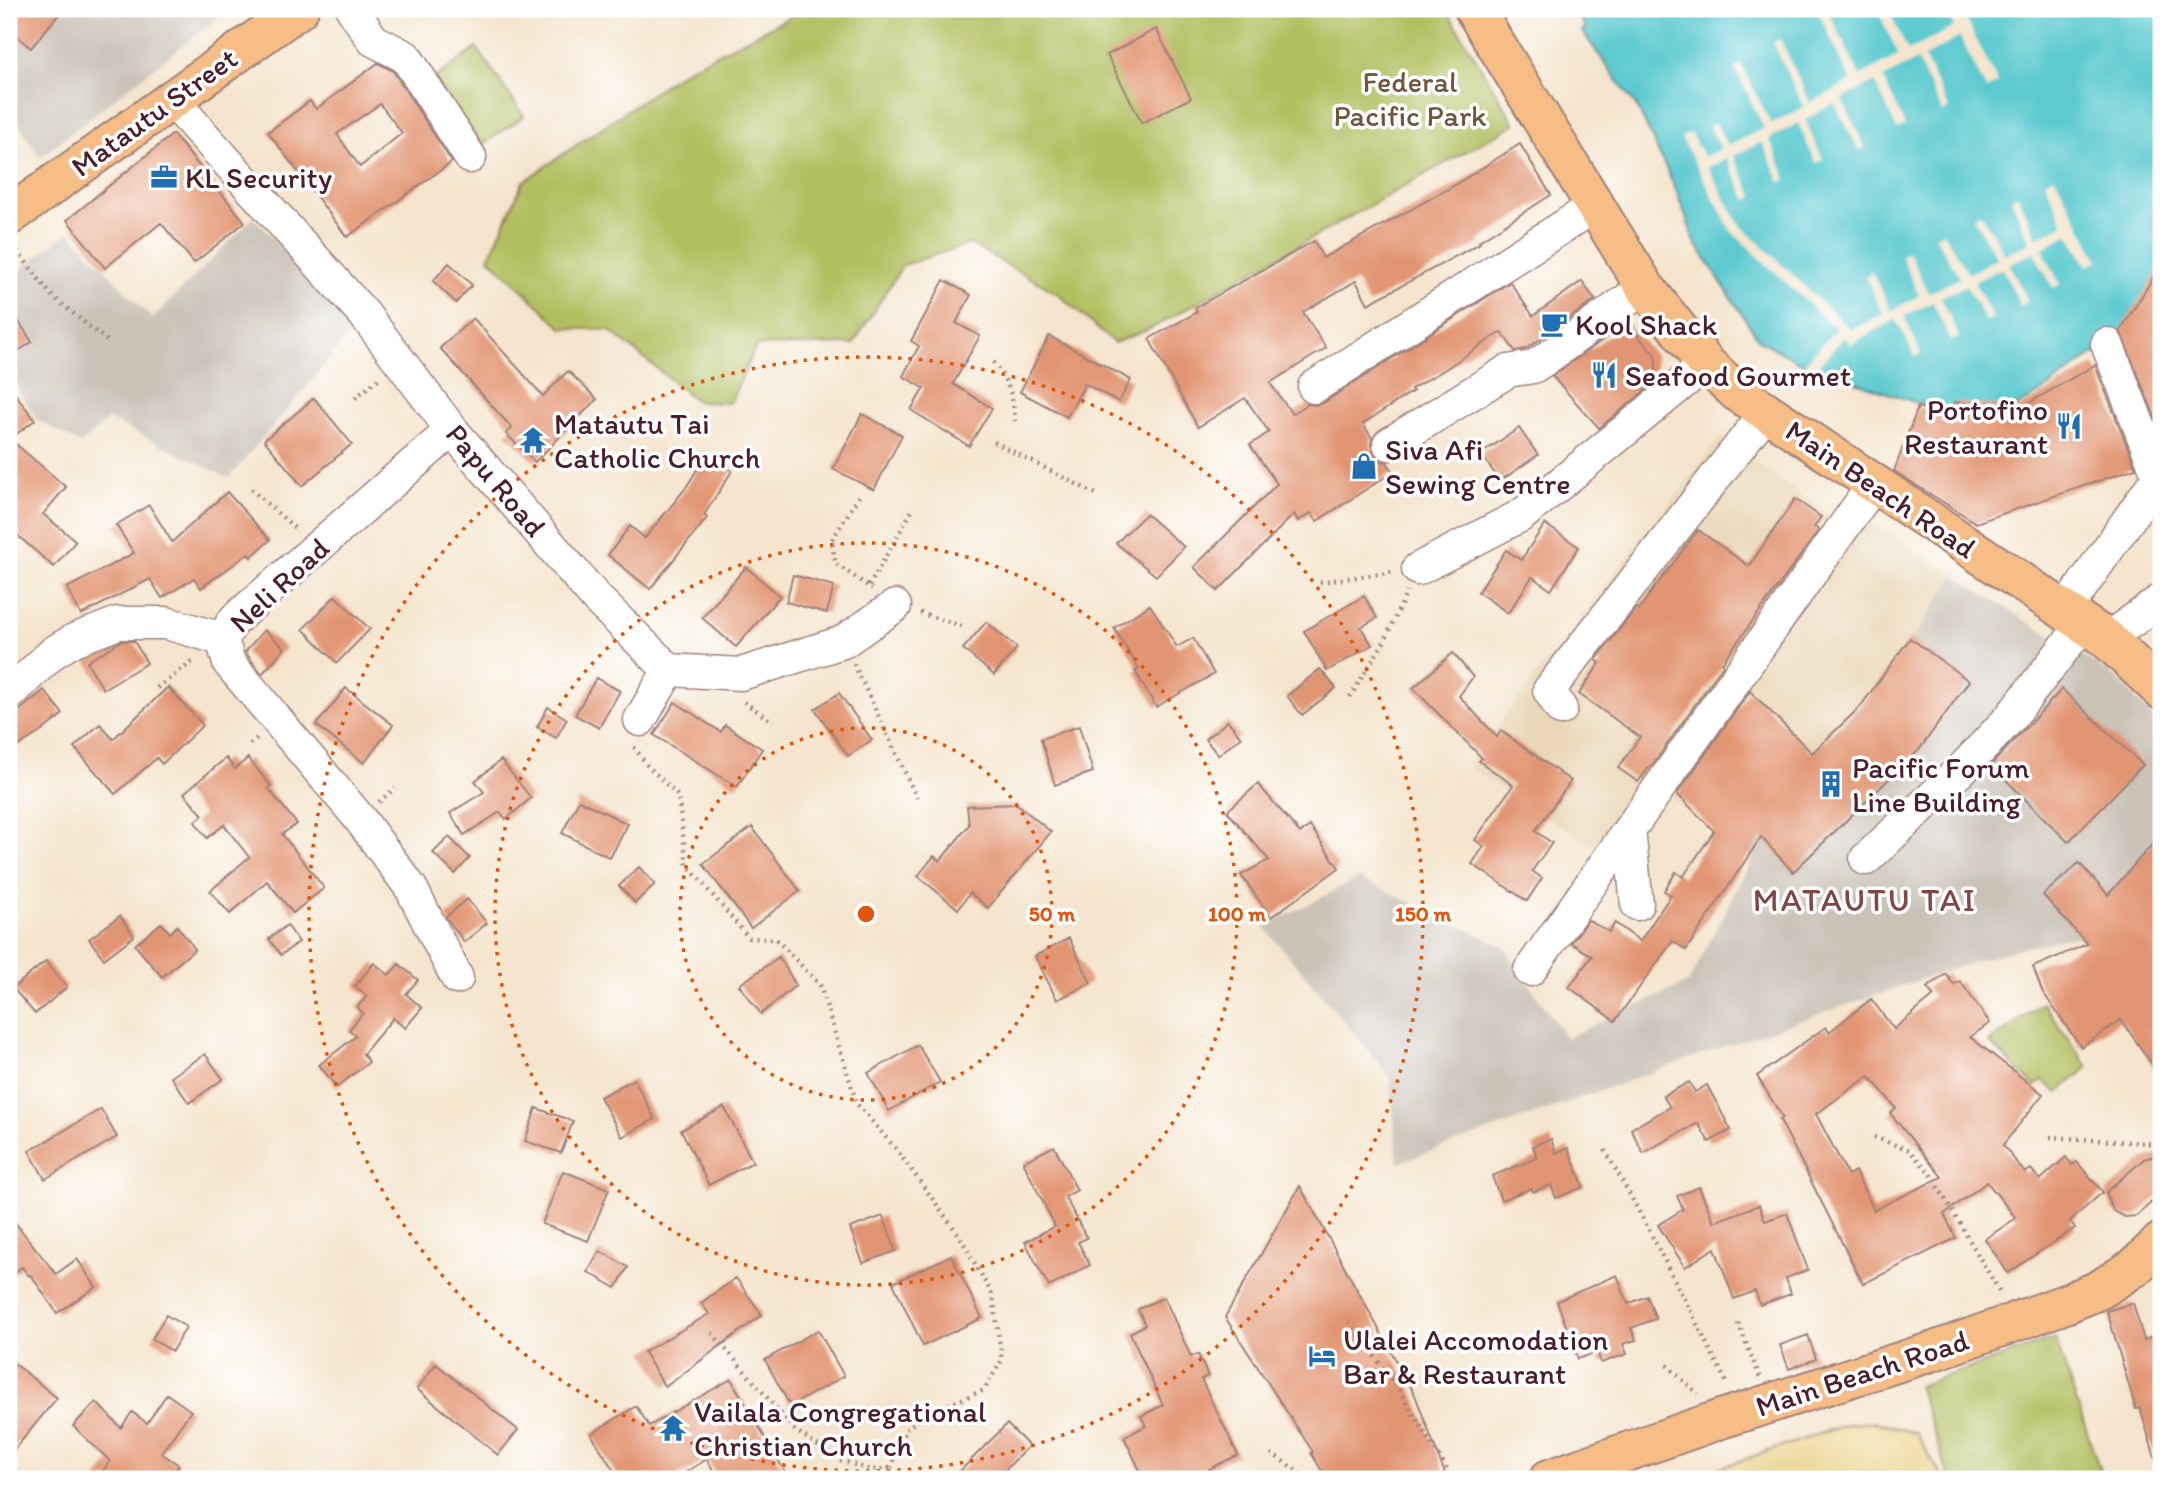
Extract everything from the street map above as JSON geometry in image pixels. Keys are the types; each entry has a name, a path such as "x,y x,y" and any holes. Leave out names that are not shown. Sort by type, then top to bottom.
{"main road":[{"name":"Matautu Street","path":"9,216 299,9"},
{"name":"Main Beach Road","path":"1474,9 1645,287 1706,364 1737,392 2085,625 2161,690"},
{"name":"Main Beach Road","path":"1549,1479 2018,1322 2099,1290 2135,1267 2161,1242"}],"street":[{"path":"352,9 373,40 406,57 470,158"},
{"name":"Papu Road","path":"171,99 365,314 452,430 597,599 669,670"},
{"path":"1314,387 1595,206"},
{"path":"1389,444 1508,371 1533,367 1645,287"},
{"path":"1866,859 1972,759 2009,719 2085,625 2160,475 2107,344"},
{"path":"1418,569 1522,516 1706,364"},
{"path":"1560,709 1549,690 1767,411"},
{"name":"Neli Road","path":"9,694 54,652 74,640 118,623 166,623 222,639 234,621 452,430"},
{"path":"1530,970 1874,484"},
{"path":"2085,625 2161,600"},
{"path":"640,720 669,670 741,674 843,642 895,606"},
{"path":"222,639 229,663 360,819 411,888 457,978"},
{"path":"1629,830 1637,904"}],"path":[{"path":"9,239 51,295 107,341"},
{"path":"993,362 1013,396 1015,421"},
{"path":"994,442 1100,496"},
{"path":"251,489 317,548"},
{"path":"859,496 832,540 835,563 895,606 962,626"},
{"path":"869,586 914,507"},
{"path":"1320,582 1418,569"},
{"path":"1350,697 1384,642 1418,569"},
{"path":"157,688 222,639"},
{"path":"843,642 917,798"},
{"path":"640,720 631,743 678,796 687,865 749,938 776,939 820,985 858,1104 896,1149 959,1235 993,1296 1002,1360 985,1390 929,1413 906,1429 891,1468 894,1479"},
{"path":"1874,1137 1909,1150 1930,1173 2018,1322"},
{"path":"2050,1137 2161,1144"},
{"path":"1605,1150 1746,1411"},
{"path":"1349,1322 1395,1384 1453,1479"},
{"path":"1738,1323 1746,1411"},
{"path":"712,1333 795,1430 837,1459 870,1470 891,1468"},
{"path":"1668,1365 1746,1411"},
{"path":"1272,1452 1310,1479"}],"shaded area":[{"path":"9,9 229,9 40,157 9,108"},
{"path":"253,218 331,293 354,330 229,478 109,419 81,444 38,420 9,377 9,277 69,232 152,319"},
{"path":"1721,437 1848,530 1860,514 1955,576 1887,679 1743,819 1719,832 1661,791 1608,855 1466,766"},
{"path":"1955,576 2117,678 2161,727 2161,919 2025,947 1982,959 1728,1045 1398,1163 1390,1076 1264,927 1359,878 1504,947 1566,1038 1689,982 1753,857 1719,832 1750,813 1887,679"}],"green space":[{"name":"Federal Pacific Park","path":"806,9 1446,9 1515,124 1152,328 1114,343 1057,293 970,244 903,265 853,344 756,346 730,403 698,402 609,330 562,328 489,258 523,182 687,69"},
{"path":"477,48 524,116 482,145 435,78"},
{"path":"2043,1003 2088,1067 2058,1093 2043,1081 2035,1086 1989,1042"},
{"path":"2055,1338 2103,1479 1950,1479 1918,1386"}],"sand":[{"path":"1875,1422 1916,1433 1943,1478 1688,1479 1848,1424"}],"water":[{"path":"1573,9 2161,9 2161,323 2157,312 2141,334 2107,344 2051,386 2002,416 1920,404 1803,364 1759,340 1695,242 1676,190 1639,110 1582,31 1586,27"}],"pier":[{"path":"1817,9 1827,9 1860,76 1899,55 1877,9 1888,9 1908,51 1954,27 1946,9 1961,9 1998,83 1986,89 1960,37 1924,57 1949,109 1943,113 1917,60 1883,78 1905,126 1897,129 1875,82 1842,99 1865,147 1859,150 1834,103 1805,120 1823,160 1816,163 1798,123 1769,139 1787,179 1780,182 1762,142 1733,156 1754,197 1747,200 1727,159 1708,167 1739,224 1851,330 1883,314 1865,276 1872,272 1891,311 1919,296 1901,255 1909,252 1928,293 1960,278 1935,236 1943,232 1968,274 1997,258 1973,217 1981,213 2005,255 2030,242 2011,199 2018,195 2037,238 2064,224 2045,181 2054,176 2099,261 2087,266 2069,234 2042,248 2060,284 2053,288 2034,252 2009,264 2028,301 2021,306 2002,268 1974,282 1993,318 1986,321 1966,286 1941,297 1959,337 1951,341 1933,302 1904,316 1921,354 1915,357 1896,319 1851,344 1844,337 1817,367 1842,378 1804,364 1836,329 1732,232 1681,137 1690,133 1704,157 1721,149 1709,126 1715,123 1728,146 1764,128 1735,68 1741,64 1771,124 1804,107 1773,43 1780,39 1810,103 1851,81"}],"building":[{"path":"16,9 63,9 31,48 9,30 9,18"},
{"path":"1156,29 1191,98 1142,123 1107,55"},
{"path":"378,63 393,71 452,162 347,237 268,132 310,101 316,109","holes":["380,104 402,133 360,167 337,134"]},
{"name":"KL Security","path":"173,134 245,222 194,263 161,223 105,268 67,220"},
{"path":"1520,144 1551,195 1479,241 1480,243 1368,304 1356,281 1303,312 1326,348 1270,383 1292,414 1308,404 1323,403 1510,282 1533,316 1582,281 1595,300 1526,349 1515,351 1501,332 1411,389 1413,391 1363,424 1372,438 1374,454 1387,462 1393,472 1317,521 1311,513 1298,521 1294,514 1218,591 1194,567 1277,484 1250,445 1269,432 1245,398 1198,427 1149,339 1197,312 1195,308 1314,241 1323,258 1450,188"},
{"path":"449,263 472,285 456,303 433,281"},
{"path":"2161,265 2161,432 2120,331"},
{"path":"944,280 971,295 956,323 980,336 953,384 992,408 969,446 911,410 924,388 903,376 919,346 911,341"},
{"path":"9,306 32,342 9,357"},
{"path":"473,318 543,396 568,371 597,399 535,462 506,434 512,428 440,348"},
{"name":"Seafood Gourmet","path":"1627,323 1655,355 1657,381 1599,428 1552,376"},
{"path":"1049,336 1131,380 1119,402 1085,384 1067,417 1020,392"},
{"path":"2095,365 2136,468 1976,523 1894,471 1918,407 1951,415 1955,402 2020,408"},
{"path":"9,386 35,420 10,439 66,487 43,514 76,541 54,567 9,528"},
{"path":"314,398 352,444 302,486 264,440"},
{"path":"862,414 902,435 874,490 833,469"},
{"path":"1519,428 1538,455 1500,481 1481,454"},
{"path":"706,455 732,471 704,515 707,518 650,589 608,555 630,526 645,538 685,489"},
{"path":"227,492 270,540 251,557 248,554 201,588 194,578 162,598 150,579 81,615 67,588 134,553 116,525 149,505 172,542"},
{"path":"1795,499 1821,517 1814,527 1819,530 1638,782 1618,768 1640,737 1579,694 1600,663 1596,660 1636,608 1638,610 1698,530 1749,566"},
{"path":"1146,514 1184,547 1156,576 1116,543"},
{"path":"1545,524 1579,547 1551,590 1532,577 1508,613 1478,592 1506,550 1521,560"},
{"path":"746,567 780,596 736,647 702,618"},
{"path":"793,575 834,586 827,613 786,602"},
{"path":"335,596 370,629 337,663 303,629"},
{"path":"1364,596 1377,618 1361,627 1372,645 1327,671 1304,631"},
{"path":"1150,605 1177,647 1193,638 1214,674 1156,707 1135,671 1139,669 1114,628"},
{"path":"986,622 1017,648 994,675 963,649"},
{"path":"264,630 285,648 262,674 245,652"},
{"path":"1910,638 1969,681 1919,750 1793,872 1761,837 1686,950 1673,941 1615,1021 1569,987 1592,956 1571,943 1588,920 1609,932 1615,923 1640,941 1671,895 1664,891 1676,872 1683,877 1714,831 1677,794 1750,691 1812,753 1860,707"},
{"path":"121,641 134,641 147,663 103,689 87,662"},
{"path":"1453,653 1473,677 1459,696 1497,737 1501,731 1571,781 1535,831 1552,843 1532,871 1542,878 1527,901 1472,864 1484,846 1475,840 1513,785 1479,761 1482,758 1413,688"},
{"path":"1320,669 1336,688 1302,715 1287,696"},
{"path":"596,678 620,691 599,728 575,715"},
{"path":"168,687 203,725 162,764 157,758 115,794 74,747 100,724 113,739"},
{"path":"346,688 393,725 364,763 316,725"},
{"path":"2062,689 2143,765 2068,842 1991,765"},
{"path":"44,690 63,714 9,752 9,719"},
{"path":"839,693 872,740 848,756 815,709"},
{"path":"675,702 721,732 725,725 762,749 737,787 654,735"},
{"path":"548,707 567,719 556,738 537,727"},
{"path":"1228,721 1241,737 1218,755 1205,739"},
{"path":"1079,726 1093,772 1055,785 1041,739"},
{"path":"226,758 235,769 248,758 297,824 282,834 324,888 293,913 267,881 230,914 210,891 249,857 224,825 207,838 195,822 203,815 184,793"},
{"path":"501,760 531,798 506,819 500,812 464,835 450,813 484,792 475,781"},
{"path":"1258,784 1300,833 1310,826 1339,868 1271,917 1241,875 1269,860 1227,811"},
{"path":"579,800 628,824 610,858 562,833"},
{"path":"1017,804 1051,832 988,908 970,893 958,909 918,876 934,856 940,861 969,825 967,806"},
{"path":"752,827 800,891 751,928 703,864"},
{"path":"2161,834 2161,1077 2121,1020 2081,1047 2042,991 2033,967 2087,944 2043,895 2079,863 2108,895"},
{"path":"449,837 470,858 455,874 433,853"},
{"path":"639,867 655,884 635,903 619,886"},
{"path":"467,899 487,923 464,942 446,917"},
{"path":"120,916 134,936 104,959 89,939"},
{"path":"161,923 170,933 177,926 195,949 162,977 135,945"},
{"path":"287,925 299,942 281,955 269,939"},
{"path":"1069,938 1091,983 1057,1000 1035,956"},
{"path":"779,957 796,985 761,1014 739,985"},
{"path":"46,961 67,987 35,1014 13,988"},
{"path":"374,963 389,975 399,964 418,980 406,994 422,1008 405,1028 393,1018 363,1054 369,1062 337,1087 319,1065 356,1036 349,1030 363,1013 357,1007 367,996 355,986"},
{"path":"1946,974 1954,985 1960,981 1990,1023 1970,1037 2043,1094 2003,1145 2025,1173 2031,1169 2040,1180 2066,1157 2072,1165 2077,1162 2103,1192 2070,1221 2075,1228 2008,1273 1985,1239 2016,1218 1987,1182 1944,1214 1956,1238 1863,1284 1780,1120 1783,1118 1757,1076 1826,1027 1829,1032 1871,999 1894,1029 1934,996 1927,988","holes":["1869,1076 1896,1108 1890,1113 1942,1177 1874,1210 1855,1171 1848,1175 1816,1114"]},
{"path":"918,1045 940,1082 889,1111 868,1073"},
{"path":"205,1054 223,1079 189,1103 171,1077"},
{"path":"634,1079 655,1119 622,1137 600,1097"},
{"path":"1689,1082 1695,1092 1707,1085 1731,1130 1709,1142 1698,1123 1643,1153 1631,1129 1670,1107 1663,1096"},
{"path":"724,1107 753,1162 709,1185 681,1130"},
{"path":"536,1108 573,1121 561,1153 525,1141"},
{"path":"101,1109 117,1137 45,1179 29,1151"},
{"path":"1551,1139 1556,1153 1568,1148 1584,1187 1556,1198 1551,1185 1533,1192 1532,1188 1501,1200 1492,1176 1537,1158 1533,1146"},
{"path":"1054,1146 1077,1190 1065,1197 1087,1238 1078,1242 1090,1265 1049,1287 1025,1242 1055,1226 1023,1162"},
{"path":"2161,1154 2161,1194 2136,1216 2125,1217 2113,1211 2106,1192 2144,1159"},
{"path":"563,1171 609,1189 588,1241 542,1224"},
{"name":"Ulalei Accomodation Bar & Restaurant","path":"1300,1186 1415,1395 1447,1479 1327,1479 1311,1453 1313,1452 1225,1317"},
{"path":"1699,1187 1714,1222 1759,1205 1765,1221 1787,1213 1808,1270 1786,1278 1791,1294 1760,1305 1755,1291 1734,1299 1715,1248 1685,1267 1658,1225 1683,1209 1677,1196"},
{"path":"9,1215 56,1274 77,1259 96,1287 57,1313 31,1275 22,1267 9,1277"},
{"path":"883,1216 896,1251 863,1263 850,1228"},
{"path":"600,1251 628,1267 616,1288 588,1272"},
{"path":"951,1255 982,1318 923,1346 893,1283"},
{"path":"1617,1275 1628,1304 1647,1296 1656,1319 1631,1328 1636,1340 1623,1344 1627,1354 1601,1363 1597,1352 1578,1359 1557,1301"},
{"path":"736,1278 762,1315 665,1387 644,1352 709,1314 701,1303"},
{"path":"1164,1297 1191,1357 1198,1354 1208,1376 1201,1379 1238,1455 1209,1469 1214,1479 1144,1479 1124,1437 1146,1426 1141,1416 1163,1405 1130,1333 1145,1325 1138,1309"},
{"path":"2133,1303 2144,1340 2161,1334 2161,1461 2156,1461 2140,1408 2136,1409 2107,1311"},
{"path":"166,1315 186,1327 172,1351 152,1339"},
{"path":"818,1330 844,1376 790,1406 765,1360"},
{"path":"1808,1335 1816,1359 1789,1369 1780,1345"},
{"path":"9,1359 57,1398 9,1456"},
{"path":"436,1364 518,1430 498,1455 417,1389"},
{"path":"731,1379 789,1479 718,1479 707,1459 675,1479 619,1479 591,1434 636,1406 649,1426"},
{"path":"167,1394 191,1411 161,1453 179,1465 169,1479 97,1479 110,1461 73,1426 96,1402 121,1428 132,1412 147,1423"},
{"path":"1007,1424 1029,1446 996,1479 952,1479"}],"place":[{"name":"KL Security","path":"164,177"},
{"name":"Kool Shack","path":"1554,324"},
{"name":"Seafood Gourmet","path":"1604,375"},
{"name":"Portofino Restaurant","path":"2069,426"},
{"name":"Matautu Tai Catholic Church","path":"533,440"},
{"name":"Siva Afi Sewing Centre","path":"1364,466"},
{"name":"Pacific Forum Line Building","path":"1831,784"},
{"name":"Ulalei Accomodation Bar & Restaurant","path":"1322,1356"},
{"name":"Vailala Congregational Christian Church","path":"673,1428"}],"district":[{"name":"MATAUTU TAI","path":"1865,899"}]}
